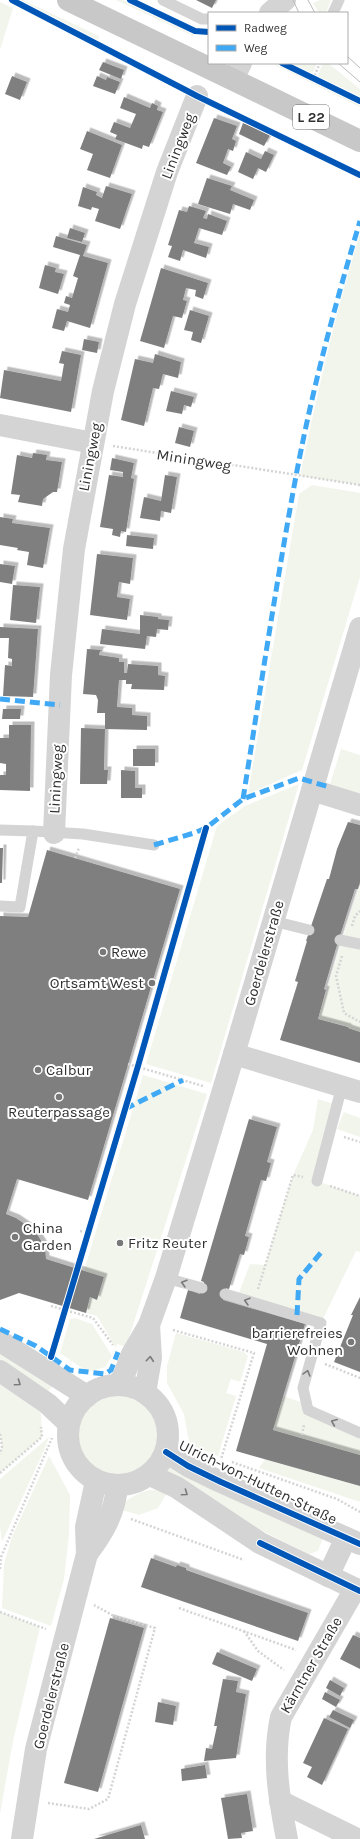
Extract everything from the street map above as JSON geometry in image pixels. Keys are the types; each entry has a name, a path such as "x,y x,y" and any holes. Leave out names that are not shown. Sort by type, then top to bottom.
{"main road":[{"name":"L 22","path":"73,1 208,59"},
{"name":"L 22","path":"221,64 237,71 360,141"}],"street":[{"name":"Liningweg","path":"43,832 74,549 103,391 125,304 167,172 197,96"},
{"path":"0,426 93,443"},
{"name":"Goerdelerstraße","path":"118,1385 124,1375 132,1354 149,1325 166,1278 360,628"},
{"path":"312,790 360,805"},
{"path":"234,1054 351,1089"},
{"name":"Goerdelerstraße","path":"145,1393 151,1358 149,1325"},
{"path":"0,1341 87,1396"},
{"path":"0,1371 48,1404 69,1424"},
{"path":"118,1385 128,1386 145,1393 153,1399 164,1414 169,1433 166,1452 160,1464 150,1475 135,1483 117,1486 96,1481 84,1473 73,1457 68,1437 69,1424 76,1408 87,1396 101,1388 118,1385"},
{"name":"Ulrich-von-Hutten-Straße","path":"166,1452 188,1466 221,1482 353,1541 328,1576"},
{"path":"150,1475 176,1488 260,1543 358,1590"},
{"name":"Goerdelerstraße","path":"22,1839 36,1749 87,1554 86,1527 96,1481"},
{"name":"Goerdelerstraße","path":"87,1554 104,1532 111,1514 117,1486"},
{"name":"Kärntner Straße","path":"287,1839 280,1801 276,1761 277,1737 281,1717 358,1590"},
{"path":"280,1801 357,1839"}],"lane":[{"path":"163,0 202,19 208,19"},
{"path":"333,12 339,0"},
{"path":"0,830 83,834 154,845"},
{"path":"0,906 20,907 43,832"},
{"path":"273,921 309,930"},
{"path":"343,941 360,944"},
{"path":"317,1181 351,1089"},
{"path":"166,1278 202,1288"},
{"path":"224,1294 321,1323 303,1388 308,1410 360,1433"}],"path":[{"path":"313,79 320,64"},
{"path":"360,911 355,916 343,941 336,976 344,1013 360,1022"},
{"path":"128,1064 209,1088"},
{"path":"254,1303 293,1175 317,1181 360,1196"},
{"path":"80,1231 89,1234"},
{"path":"51,1306 93,1318 114,1346"},
{"path":"173,1330 254,1353 221,1459"},
{"path":"311,1358 360,1378"},
{"path":"1,1471 42,1437 41,1425"},
{"path":"0,1434 2,1446 0,1454"},
{"path":"1,1557 52,1438"},
{"path":"214,1459 221,1459 337,1499 360,1512"},
{"path":"129,1519 142,1522 247,1560"},
{"path":"0,1552 0,1569"},
{"path":"28,1800 89,1809 108,1799 154,1628 114,1616 76,1595"},
{"path":"179,1608 316,1657"},
{"path":"0,1612 53,1632"},
{"path":"243,1631 258,1651 301,1682"}],"shaded area":[{"path":"17,0 23,0 99,36 98,40"},
{"path":"116,0 123,0 190,32 198,34 193,36"},
{"path":"320,0 331,0 326,12 318,12 313,3"},
{"path":"0,2 13,8 0,50"},
{"path":"275,64 360,103 360,107"},
{"path":"290,64 317,64 312,75"},
{"path":"323,64 329,64 360,89 360,97 317,77"},
{"path":"360,234 360,485 300,476 342,294"},
{"path":"312,485 360,493 360,577 302,770 248,794 299,494"},
{"path":"341,749 360,755 360,794 330,784"},
{"path":"299,784 211,1083 146,1064 217,826 245,806"},
{"path":"360,882 360,1032 348,1028 348,1026 318,1019"},
{"path":"143,1075 207,1094 126,1347 117,1344 116,1348 97,1316 86,1313 90,1297 97,1300 104,1277 84,1271"},
{"path":"318,1099 337,1105 317,1181 360,1196 360,1252 356,1251 321,1323 237,1298 250,1264 265,1265 293,1175 313,1130"},
{"path":"344,1112 360,1118 360,1137 337,1129"},
{"path":"75,1318 92,1324 112,1356 105,1367 88,1372 60,1353 70,1319"},
{"path":"176,1333 244,1352 248,1356 240,1382 231,1379 226,1393 236,1396 218,1456 191,1445 184,1414 167,1383 167,1366"},
{"path":"0,1350 54,1384 46,1394 0,1363"},
{"path":"0,1384 41,1413 42,1437 0,1473 0,1454 2,1446 0,1434"},
{"path":"117,1394 133,1397 141,1401 153,1413 157,1421 160,1437 157,1453 153,1461 141,1473 133,1477 117,1480 101,1477 93,1473 81,1461 77,1453 74,1437 77,1421 81,1413 93,1401 101,1397"},
{"path":"283,1396 306,1404 360,1433 360,1455 273,1430"},
{"path":"49,1437 2,1542 0,1526 0,1479"},
{"path":"49,1456 70,1495 69,1535 64,1579 51,1626 2,1608 4,1564 12,1537"},
{"path":"265,1459 360,1486 360,1502 259,1468"},
{"path":"171,1464 323,1538 318,1551 309,1554 258,1529 168,1473 168,1467"},
{"path":"150,1490 168,1491 158,1508 139,1515 118,1509 132,1497"},
{"path":"0,1612 40,1627 13,1741 0,1814"}],"building":[{"path":"196,0 216,0 212,8"},
{"path":"103,62 124,70 121,79 99,70"},
{"path":"12,76 27,82 20,100 5,94"},
{"path":"97,76 106,80 107,77 120,82 115,94 93,86"},
{"path":"124,97 150,108 152,103 158,106 157,110 163,112 149,147 143,145 142,149 115,139 117,135 110,132 114,122 130,128 136,114 120,108"},
{"path":"214,118 237,126 232,139 236,141 233,151 228,149 223,163 231,167 227,175 196,163"},
{"path":"243,123 270,135 264,146 239,134"},
{"path":"87,131 122,145 110,178 87,170 93,154 80,149"},
{"path":"265,151 274,155 266,172 258,168 253,179 238,172 246,152 261,159"},
{"path":"207,178 232,186 230,190 254,200 250,210 233,204 230,214 198,204"},
{"path":"106,186 132,194 120,229 95,221 99,209 92,207 91,210 78,206 83,187 97,192 96,195 102,198"},
{"path":"189,206 206,211 203,218 207,219 208,214 227,221 222,235 199,228 194,243 209,247 206,258 183,250 180,261 168,257 172,246 168,245 179,210 187,212"},
{"path":"70,228 85,233 82,242 67,238"},
{"path":"56,236 87,245 83,256 108,263 90,328 67,321 64,331 52,328 57,309 68,312 70,305 64,303 66,296 72,298 78,278 73,276 80,255 53,247"},
{"path":"45,265 56,268 55,272 64,274 58,294 39,288"},
{"path":"161,268 208,283 203,299 195,296 196,290 186,288 183,300 187,301 182,318 173,316 164,348 140,341"},
{"path":"190,310 209,316 201,343 191,340 193,332 184,330"},
{"path":"84,339 99,342 97,353 82,350"},
{"path":"62,351 81,355 71,412 0,398 4,370 61,381 64,364 59,363"},
{"path":"155,354 181,362 178,378 163,374 159,389 153,388 144,426 121,420 135,359 153,363"},
{"path":"171,391 194,397 191,407 184,405 182,414 166,411"},
{"path":"179,427 194,431 190,447 175,443"},
{"path":"33,453 47,455 46,460 62,462 57,492 53,492 43,499 42,506 18,502 20,495 11,494 17,455 32,458"},
{"path":"112,458 134,463 131,478 134,479 126,532 121,531 120,537 112,535 113,529 100,527 109,475 123,477 123,472 110,470"},
{"path":"165,475 177,477 171,513 161,511 160,521 140,518 144,497 161,501"},
{"path":"0,517 13,519 12,523 50,528 43,568 27,565 29,552 17,550 18,548 0,545"},
{"path":"127,535 154,538 153,549 126,546"},
{"path":"97,554 133,558 130,584 119,582 117,597 130,599 127,620 90,615"},
{"path":"0,564 15,566 12,584 0,582"},
{"path":"13,585 40,587 36,623 10,620"},
{"path":"140,615 169,620 168,630 157,629 156,637 147,636 145,649 100,644 102,629 140,634"},
{"path":"0,627 38,629 33,697 3,696 5,665 12,666 12,659 8,658 9,638 0,638"},
{"path":"87,649 103,650 100,651 99,655 119,658 119,662 124,662 124,673 127,673 128,664 158,666 158,675 165,676 164,690 131,689 132,684 126,684 126,680 119,680 117,707 132,708 132,715 147,716 147,730 105,729 105,713 97,713 98,700 96,695 83,694"},
{"path":"3,709 21,709 20,719 2,719"},
{"path":"9,725 31,725 30,791 0,790 0,775 6,775 6,764 0,763 0,738 9,738"},
{"path":"81,728 105,729 104,770 108,770 107,784 80,784"},
{"path":"133,749 155,749 155,766 133,766"},
{"path":"121,770 135,771 135,788 142,788 142,798 121,798"},
{"path":"348,822 360,825 360,882 358,889 355,889 337,945 324,989 326,990 318,1019 348,1027 360,1032 360,1063 280,1040 298,982 295,981 306,941 327,879 329,879 337,849"},
{"path":"0,848 3,848 2,883 0,883"},
{"name":"Reuterpassage","path":"47,850 180,889 88,1200 17,1179 6,1214 16,1218 35,1231 45,1247 46,1259 104,1277 97,1300 90,1297 86,1313 19,1293 0,1300 0,916 28,917"},
{"path":"249,1119 277,1127 267,1162 271,1163 266,1181 261,1180 245,1236 249,1237 244,1255 240,1254 229,1289 226,1288 223,1300 305,1324 273,1430 360,1455 360,1486 236,1451 267,1344 180,1318 188,1290 200,1294 204,1282 201,1281"},
{"name":"barrierefreies Wohnen","path":"360,1297 360,1372 334,1362 353,1315 351,1315"},
{"path":"151,1558 176,1567 177,1565 186,1568 186,1570 308,1613 298,1641 141,1587"},
{"path":"110,1618 144,1628 98,1792 64,1783"},
{"path":"353,1635 360,1638 360,1669 340,1659"},
{"path":"217,1652 257,1669 252,1681 212,1664"},
{"path":"223,1679 238,1681 236,1692 246,1694 236,1758 204,1761 206,1748 212,1749 217,1726 214,1726"},
{"path":"330,1680 344,1688 340,1696 326,1688"},
{"path":"325,1692 340,1700 336,1707 322,1699"},
{"path":"158,1702 176,1706 173,1725 155,1722"},
{"path":"333,1710 354,1720 350,1728 329,1717"},
{"path":"324,1718 348,1729 322,1785 307,1777 312,1767 303,1763"},
{"path":"205,1765 207,1778 182,1781 181,1769"},
{"path":"247,1794 253,1831 241,1833 242,1838 228,1839 221,1798"},
{"path":"141,1825 145,1839 94,1839"}],"tram line":[{"path":"293,0 299,12"},
{"path":"308,0 314,12"},
{"path":"348,57 360,68"},
{"path":"339,64 360,82"}],"marked path":[{"path":"243,799 268,638 302,444 325,348 360,221"},
{"path":"0,699 60,705"},
{"path":"154,845 206,828 243,799 299,778 329,787"},
{"path":"125,1109 183,1080"},
{"path":"297,1315 299,1279 323,1250"},
{"path":"0,1329 36,1346 70,1370 105,1374 111,1370 118,1352"}],"cycle path":[{"path":"12,0 197,96 360,175"},
{"path":"130,0 195,31 208,32"},
{"path":"284,64 360,101"},
{"path":"51,1357 138,1066 206,828"},
{"path":"166,1452 188,1466 221,1482 360,1544"},
{"path":"260,1543 360,1591"}],"place":[{"name":"Rewe","path":"103,952"},
{"name":"Ortsamt West","path":"152,983"},
{"name":"Calbur","path":"38,1070"},
{"name":"Reuterpassage","path":"59,1097"},
{"name":"China Garden","path":"15,1237"},
{"name":"Fritz Reuter","path":"120,1243"},
{"name":"barrierefreies Wohnen","path":"351,1342"}]}
